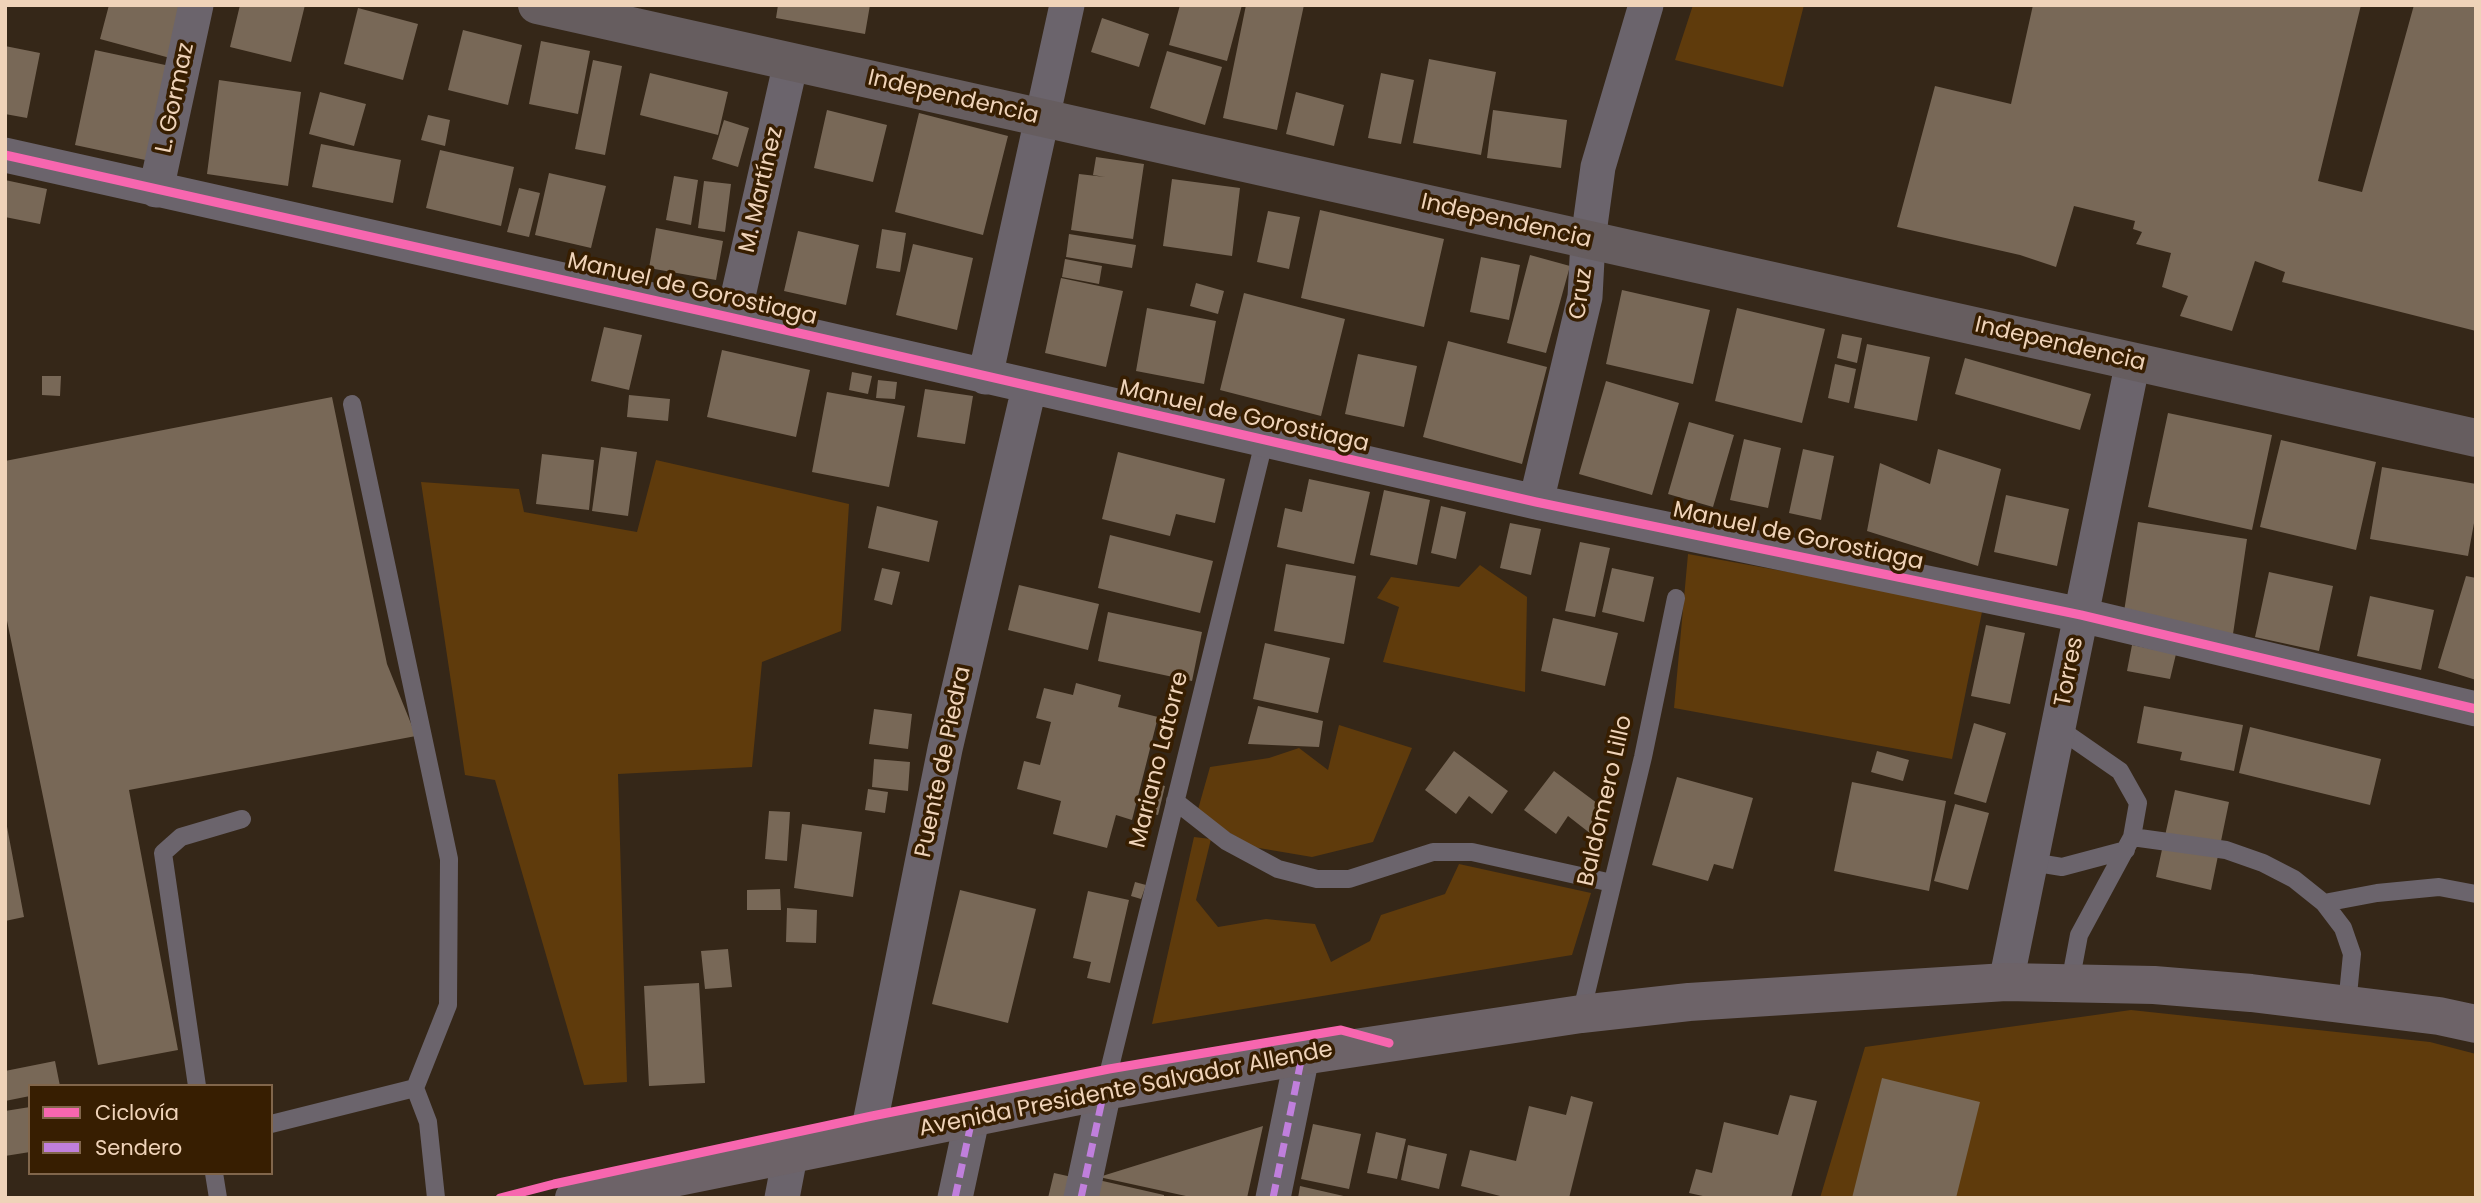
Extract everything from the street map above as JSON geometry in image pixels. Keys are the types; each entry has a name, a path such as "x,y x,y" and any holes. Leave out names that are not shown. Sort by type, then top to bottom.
{"main road":[{"name":"Avenida Presidente Salvador Allende","path":"573,1198 1104,1091 1302,1056 1581,1014 1689,1002 2006,982 2154,985 2251,993 2439,1016 2476,1024"}],"street":[{"name":"L. Gormaz","path":"156,190 197,5"},
{"name":"Independencia","path":"537,5 2476,438"},
{"path":"985,377 1067,5"},
{"name":"Cruz","path":"1535,502 1585,297 1588,240 1598,167 1646,5"},
{"name":"M. Martínez","path":"733,318 791,62"},
{"name":"Manuel de Gorostiaga","path":"5,155 733,318 1264,442 1535,502 2081,615 2476,709"},
{"name":"Torres","path":"2006,982 2133,362"},
{"name":"Puente de Piedra","path":"867,1138 945,749 1029,387"},
{"path":"1273,1198 1302,1056"},
{"path":"1081,1198 1104,1091"},
{"path":"955,1198 972,1119"},
{"path":"782,1198 790,1156"}],"lane":[{"path":"352,404 449,859 448,1005 415,1088 428,1122 436,1198"},
{"name":"Mariano Latorre","path":"1104,1091 1264,442"},
{"name":"Baldomero Lillo","path":"1581,1014 1643,757 1676,598"},
{"path":"2058,727 2120,771 2138,803 2129,844 2079,934 2070,983"},
{"path":"1175,801 1226,842 1278,869 1317,879 1349,879 1433,852 1472,852 1612,883"},
{"path":"197,1084 163,853 181,836 242,819"},
{"path":"2031,862 2062,867 2129,844 2226,850 2251,859 2294,879 2323,903 2343,928 2352,954 2347,1005"},
{"path":"2323,903 2377,893 2439,887 2476,894"},
{"path":"273,1124 415,1088"},
{"path":"214,1175 218,1198"}],"shaded area":[{"path":"1693,5 1804,5 1783,87 1675,60"},
{"path":"656,460 849,504 841,631 762,662 752,767 618,774 627,1082 584,1085 495,780 465,775 421,482 519,489 524,512 637,532"},
{"path":"1688,554 1983,607 1952,759 1674,708"},
{"path":"1480,565 1527,597 1525,692 1383,662 1399,607 1377,598 1391,577 1459,587"},
{"path":"1339,725 1412,748 1373,842 1312,857 1253,847 1197,813 1210,767 1269,758 1299,748 1328,770"},
{"path":"1194,837 1211,839 1196,900 1218,927 1266,919 1315,924 1331,962 1370,941 1381,915 1445,894 1459,864 1591,893 1572,955 1152,1024"},
{"path":"2131,1010 2430,1042 2476,1054 2476,1198 1820,1198 1865,1047"}],"building":[{"path":"109,5 184,5 170,58 100,39"},
{"path":"240,5 305,5 291,62 230,47"},
{"path":"778,5 870,5 865,34 776,18"},
{"path":"1180,5 1242,5 1227,61 1169,45"},
{"path":"1246,5 1304,5 1277,130 1223,118"},
{"path":"2033,5 2361,5 2318,181 2362,192 2414,5 2476,5 2476,331 2282,282 2285,272 2255,261 2232,331 2180,316 2188,296 2162,287 2171,253 2136,244 2142,232 2133,229 2135,221 2074,206 2056,267 2020,255 1897,227 1935,86 2011,104"},
{"path":"358,8 418,24 403,80 344,64"},
{"path":"1102,18 1149,34 1139,67 1091,52"},
{"path":"463,30 522,45 508,105 448,90"},
{"path":"541,41 590,51 578,114 529,104"},
{"path":"5,46 40,53 27,118 5,114"},
{"path":"95,50 170,66 150,161 75,145"},
{"path":"1167,51 1222,67 1205,125 1150,108"},
{"path":"1429,59 1496,72 1481,155 1413,143"},
{"path":"593,60 622,66 605,155 575,149"},
{"path":"650,73 728,92 718,135 640,115"},
{"path":"1381,73 1414,80 1401,144 1368,138"},
{"path":"219,80 301,92 288,186 207,174"},
{"path":"320,92 366,104 354,146 309,134"},
{"path":"1296,92 1344,105 1334,146 1286,134"},
{"path":"827,110 887,125 873,182 814,168"},
{"path":"1493,110 1567,120 1561,168 1487,158"},
{"path":"919,113 1008,136 983,235 895,212"},
{"path":"428,115 450,120 445,146 421,140"},
{"path":"724,120 749,128 738,167 712,159"},
{"path":"321,144 401,160 393,203 312,187"},
{"path":"440,150 514,167 501,226 426,208"},
{"path":"1096,157 1144,164 1133,239 1071,230 1079,174 1105,177 1093,175"},
{"path":"549,173 606,186 591,248 535,235"},
{"path":"674,176 698,180 691,225 666,220"},
{"path":"1172,179 1240,188 1232,256 1163,246"},
{"path":"5,180 47,189 40,224 5,217"},
{"path":"704,181 731,184 725,232 698,228"},
{"path":"519,188 540,193 529,237 507,232"},
{"path":"1320,210 1444,239 1424,327 1301,298"},
{"path":"1268,211 1300,217 1289,269 1257,262"},
{"path":"656,228 723,241 716,280 649,268"},
{"path":"882,229 906,233 900,272 876,268"},
{"path":"798,231 859,245 846,305 784,291"},
{"path":"1069,234 1136,245 1132,268 1066,257"},
{"path":"913,244 973,258 957,330 896,315"},
{"path":"1530,255 1570,266 1546,353 1507,343"},
{"path":"1481,257 1520,265 1509,320 1470,312"},
{"path":"1065,259 1102,266 1099,284 1062,277"},
{"path":"1061,278 1123,291 1106,367 1045,353"},
{"path":"1196,283 1224,291 1218,314 1190,306"},
{"path":"1622,290 1710,310 1693,384 1606,364"},
{"path":"1244,293 1345,319 1321,416 1220,390"},
{"path":"1147,308 1216,321 1204,384 1136,371"},
{"path":"1737,308 1825,329 1802,423 1715,401"},
{"path":"604,327 642,335 629,390 591,381"},
{"path":"1842,334 1862,338 1857,363 1837,358"},
{"path":"1448,341 1547,367 1522,464 1423,437"},
{"path":"1867,344 1930,357 1917,421 1854,408"},
{"path":"722,350 810,370 796,437 707,417"},
{"path":"1358,354 1417,366 1404,427 1345,414"},
{"path":"1965,358 2091,394 2080,430 1955,394"},
{"path":"1835,364 1856,369 1849,403 1828,398"},
{"path":"852,372 872,376 868,394 849,390"},
{"path":"42,376 61,376 60,396 42,395"},
{"path":"878,380 897,382 895,399 876,398"},
{"path":"1606,381 1679,403 1652,495 1579,474"},
{"path":"925,389 973,396 965,444 917,437"},
{"path":"827,392 905,406 889,487 812,472"},
{"path":"629,395 670,399 668,421 627,417"},
{"path":"332,397 387,664 416,736 129,790 178,1050 98,1065 5,611 5,461"},
{"path":"2168,413 2272,435 2252,530 2148,507"},
{"path":"1689,422 1734,435 1713,507 1668,494"},
{"path":"1744,439 1781,448 1768,508 1730,500"},
{"path":"2281,440 2376,462 2356,550 2260,527"},
{"path":"601,447 637,452 628,516 592,511"},
{"path":"1803,449 1834,456 1821,520 1789,513"},
{"path":"1938,449 2001,469 1978,566 1867,531 1880,463 1930,484"},
{"path":"1118,452 1225,479 1215,523 1176,514 1170,536 1102,519"},
{"path":"542,454 594,460 589,510 536,504"},
{"path":"2382,467 2476,484 2476,512 2468,556 2370,539"},
{"path":"1309,479 1370,492 1354,564 1277,547 1285,508 1302,512"},
{"path":"1384,490 1430,500 1417,565 1370,555"},
{"path":"2006,495 2069,509 2057,566 1994,552"},
{"path":"877,506 938,521 929,562 868,548"},
{"path":"1441,506 1466,512 1456,559 1431,553"},
{"path":"2138,522 2247,539 2233,634 2123,618"},
{"path":"1510,523 1541,529 1531,575 1500,568"},
{"path":"1110,535 1213,561 1200,613 1098,588"},
{"path":"1580,542 1610,548 1595,617 1565,611"},
{"path":"1286,564 1356,576 1344,644 1274,631"},
{"path":"882,568 900,572 892,605 874,600"},
{"path":"1612,568 1654,577 1644,622 1602,612"},
{"path":"2269,572 2333,586 2319,651 2255,637"},
{"path":"2466,576 2476,578 2476,680 2438,668"},
{"path":"1019,585 1099,604 1088,650 1008,630"},
{"path":"2370,596 2434,610 2421,670 2357,656"},
{"path":"1108,612 1202,632 1192,681 1098,661"},
{"path":"1553,618 1618,633 1605,686 1541,671"},
{"path":"1986,625 2025,633 2010,704 1971,696"},
{"path":"1265,643 1330,658 1318,713 1253,699"},
{"path":"2132,645 2176,654 2170,679 2127,671"},
{"path":"1076,683 1121,695 1118,707 1158,717 1132,820 1116,815 1107,848 1053,834 1061,801 1017,789 1024,761 1040,765 1051,722 1036,718 1044,688 1073,695"},
{"path":"1258,706 1323,721 1319,747 1248,744"},
{"path":"2144,706 2243,725 2234,771 2180,760 2182,752 2137,743"},
{"path":"874,709 912,714 908,749 869,744"},
{"path":"1974,723 2006,733 1986,803 1954,794"},
{"path":"2250,727 2381,759 2370,805 2239,773"},
{"path":"1454,751 1508,791 1492,814 1469,796 1456,814 1425,790"},
{"path":"1877,751 1909,760 1903,781 1871,772"},
{"path":"874,759 910,762 908,791 872,787"},
{"path":"1554,771 1609,812 1591,834 1568,816 1556,834 1524,810"},
{"path":"1677,777 1753,798 1733,869 1714,864 1708,881 1652,865"},
{"path":"1852,782 1946,801 1929,891 1834,871"},
{"path":"1153,783 1165,786 1158,815 1146,812"},
{"path":"868,789 888,792 885,813 865,810"},
{"path":"2175,790 2229,802 2211,890 2156,877"},
{"path":"1955,804 1989,813 1968,890 1934,881"},
{"path":"769,811 790,812 787,861 765,859"},
{"path":"5,816 24,917 5,921"},
{"path":"802,824 862,832 853,897 794,888"},
{"path":"1135,882 1146,885 1141,899 1131,896"},
{"path":"780,889 781,910 747,910 747,890"},
{"path":"960,890 1036,909 1008,1023 932,1004"},
{"path":"1088,891 1129,900 1110,983 1087,978 1091,962 1073,958"},
{"path":"787,908 817,910 816,943 786,942"},
{"path":"728,949 732,987 705,989 701,951"},
{"path":"699,983 705,1083 649,1086 644,986"},
{"path":"55,1061 60,1084 28,1084 28,1096 5,1101 5,1071"},
{"path":"1882,1078 1980,1102 1956,1198 1852,1198"},
{"path":"1790,1095 1817,1101 1791,1198 1712,1198 1689,1193 1696,1169 1712,1173 1724,1122 1778,1135"},
{"path":"1571,1096 1593,1102 1569,1198 1508,1198 1461,1186 1470,1150 1516,1161 1529,1106 1566,1115"},
{"path":"28,1107 28,1152 5,1156 5,1111"},
{"path":"1313,1124 1361,1134 1349,1189 1301,1179"},
{"path":"1263,1126 1247,1198 1195,1198 1099,1177"},
{"path":"1376,1132 1406,1139 1397,1179 1367,1173"},
{"path":"1408,1145 1447,1154 1439,1189 1401,1180"},
{"path":"1054,1173 1072,1177 1068,1198 1048,1198"},
{"path":"1094,1179 1164,1195 1164,1198 1090,1198"},
{"path":"1300,1186 1348,1197 1348,1198 1298,1198"}],"marked path":[{"path":"1273,1198 1302,1056"},
{"path":"1081,1198 1104,1091"},
{"path":"955,1198 972,1119"}],"cycle path":[{"path":"5,155 1536,502 2081,615 2476,709"},
{"path":"500,1198 872,1116 1109,1069 1341,1030 1389,1043"}]}
